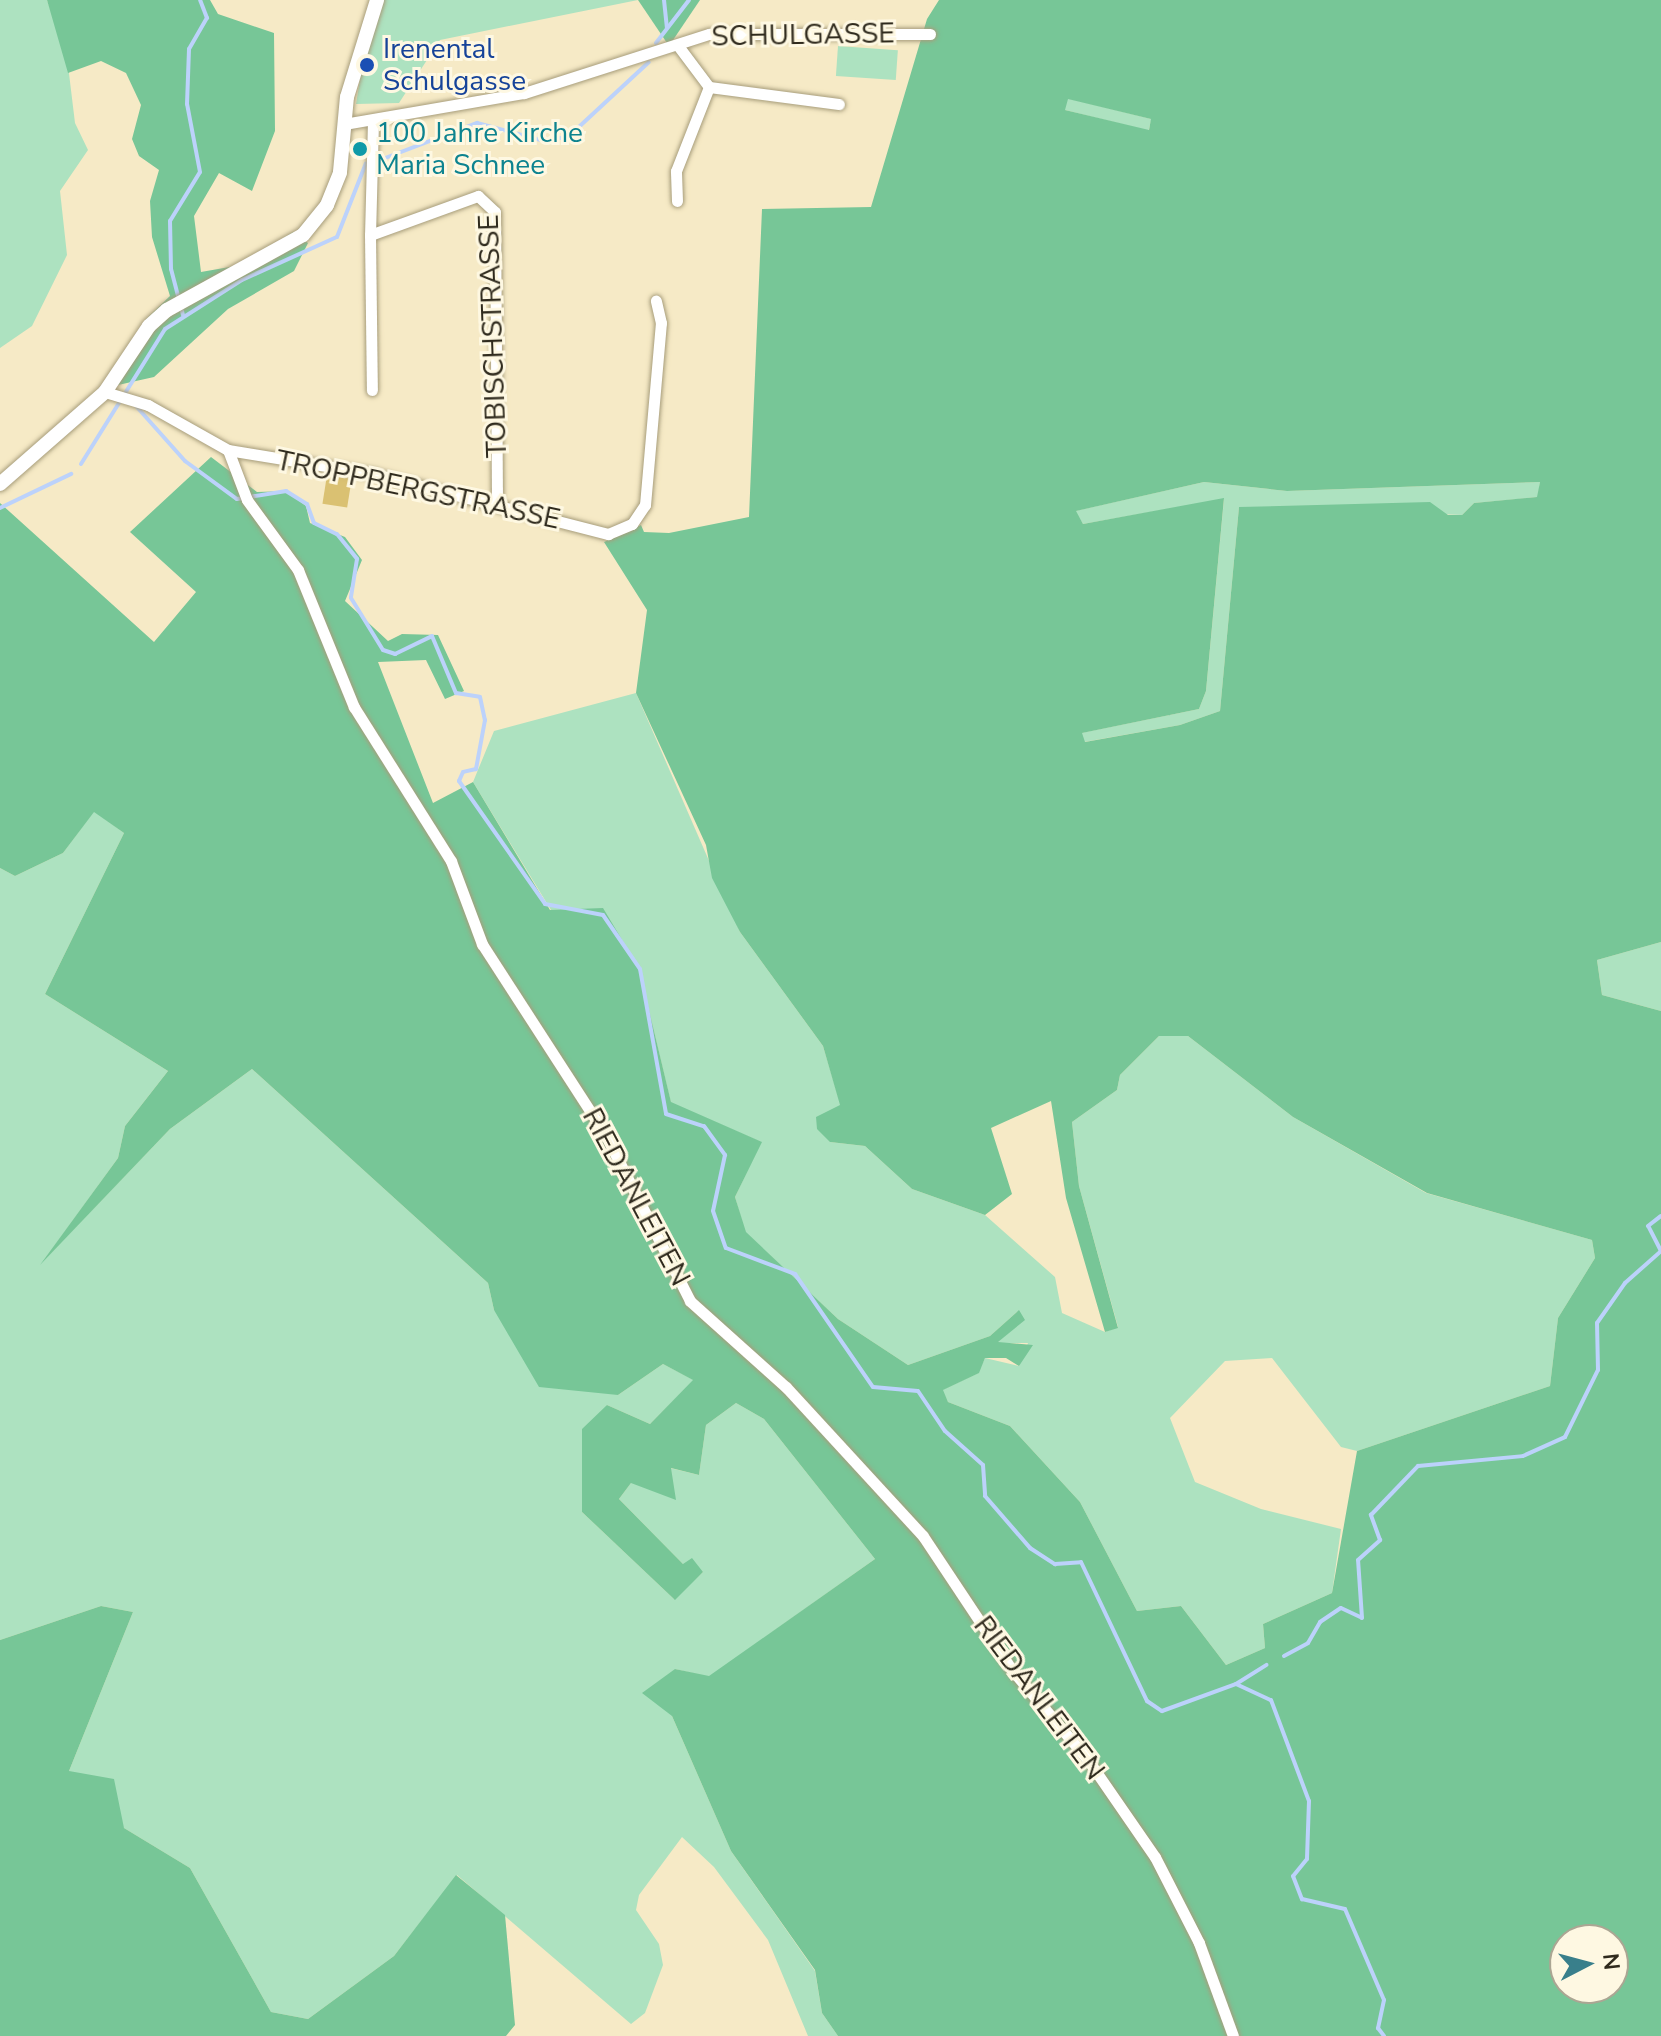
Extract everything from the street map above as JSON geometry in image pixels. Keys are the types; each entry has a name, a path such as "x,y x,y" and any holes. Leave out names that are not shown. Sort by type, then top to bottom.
{"street":[{"path":"0,484 60,425 111,393 149,326 187,297 276,255 303,235 327,205 340,172 344,124 376,0"},
{"name":"SCHULGASSE","path":"344,124 524,93 679,47 709,34 749,30 930,34"},
{"name":"SCHULGASSE","path":"679,47 709,87 839,104"},
{"name":"SCHULGASSE","path":"677,201 676,171 709,87"},
{"path":"372,390 370,235 373,121"},
{"name":"TOBISCHSTRASSE","path":"370,235 478,196 490,202 497,503"},
{"name":"TROPPBERGSTRASSE","path":"228,450 497,503 608,534 632,524 645,505 661,323 656,301"},
{"path":"111,393 137,401 228,450"},
{"name":"RIEDANLEITEN","path":"228,450 244,495 298,570 354,707 451,861 482,944 605,1134 690,1301 786,1387 923,1536 1012,1670 1088,1760 1155,1857 1199,1943 1233,2036"}],"green space":[{"path":"0,0 47,0 67,57 75,123 88,150 60,191 67,255 32,326 0,348"},
{"path":"47,0 210,0 218,14 274,33 275,131 252,191 219,173 194,216 201,272 241,265 293,232 308,243 294,271 228,309 154,377 100,389 146,319 170,296 152,237 150,201 159,170 139,156 132,139 141,105 126,73 101,61 68,73"},
{"path":"373,0 638,0 440,40 399,103 356,104"},
{"path":"638,0 700,0 669,46"},
{"path":"939,0 1661,0 1661,942 1597,960 1602,995 1661,1011 1661,2036 838,2036 822,2013 815,1970 731,1851 672,1716 642,1693 675,1669 709,1676 875,1559 764,1419 736,1403 706,1425 699,1475 671,1468 676,1500 631,1483 619,1499 683,1564 692,1558 703,1572 675,1600 582,1512 582,1429 607,1405 650,1424 693,1380 663,1364 618,1395 539,1387 494,1310 488,1283 252,1069 170,1129 40,1265 118,1158 125,1126 168,1071 45,994 124,833 94,812 63,853 15,876 0,868 0,503 154,642 196,592 130,532 211,457 257,492 287,491 306,506 310,523 345,537 362,560 345,601 388,641 402,634 438,635 464,691 445,699 426,660 378,662 433,803 473,782 550,910 603,908 639,968 671,1102 762,1142 735,1197 746,1232 838,1319 908,1365 990,1336 1019,1310 1025,1320 998,1342 1033,1345 1019,1366 1006,1358 985,1358 979,1373 943,1390 948,1402 1010,1426 1080,1502 1137,1611 1181,1606 1226,1665 1265,1648 1263,1624 1332,1593 1357,1451 1550,1386 1558,1318 1595,1258 1592,1240 1427,1193 1293,1117 1188,1036 1159,1036 1120,1075 1117,1090 1072,1122 1079,1186 1118,1328 1105,1332 1066,1198 1051,1101 991,1128 1012,1194 985,1215 912,1189 865,1146 830,1142 817,1129 816,1117 840,1105 823,1046 740,932 712,878 706,845 636,693 647,610 604,542 641,525 644,532 669,533 749,517 762,209 871,207 927,19","holes":["1068,99 1151,119 1149,130 1065,110","1204,482 1287,491 1540,482 1537,497 1474,503 1462,515 1448,515 1430,502 1239,507 1220,711 1180,725 1085,742 1082,733 1199,709 1206,691 1224,498 1083,524 1076,511"]},
{"path":"838,46 898,50 896,80 836,76"},
{"path":"1067,98 1151,119 1149,131 1064,110"},
{"path":"1204,482 1287,491 1540,482 1538,497 1474,503 1462,515 1239,507 1220,711 1180,725 1084,742 1081,733 1199,709 1206,691 1224,499 1083,524 1075,511"},
{"path":"636,693 740,932 823,1046 841,1106 830,1142 865,1146 912,1189 985,1215 1055,1277 1062,1313 1105,1332 1118,1327 1079,1186 1072,1122 1117,1090 1120,1075 1159,1036 1188,1036 1293,1117 1426,1193 1592,1240 1595,1258 1558,1318 1550,1386 1357,1451 1341,1447 1272,1358 1225,1361 1170,1418 1195,1482 1261,1509 1341,1529 1332,1593 1263,1624 1265,1648 1226,1665 1181,1606 1137,1611 1080,1502 1010,1426 948,1402 942,1390 978,1373 985,1358 1019,1366 1028,1343 997,1343 1018,1311 990,1336 908,1365 838,1319 745,1232 735,1197 761,1142 671,1103 639,968 551,910 473,782 494,731"},
{"path":"94,811 124,833 45,994 168,1071 125,1126 118,1158 45,1259 170,1129 252,1069 488,1283 494,1310 618,1395 663,1364 694,1380 650,1424 607,1405 582,1512 674,1599 703,1572 683,1564 619,1499 631,1483 670,1468 699,1475 706,1425 736,1403 764,1419 875,1559 709,1677 675,1669 672,1716 731,1851 815,1971 822,2013 838,2036 808,2036 768,1940 714,1867 682,1837 639,1895 636,1910 659,1944 663,1965 645,2013 631,2024 457,1875 394,1956 308,2019 271,2012 190,1868 124,1828 69,1771 133,1612 101,1606 0,1640 0,868 15,876 63,853"},
{"path":"1661,942 1661,1011 1602,995 1597,960"},
{"path":"101,1606 133,1612 69,1771 114,1779 124,1828 190,1868 271,2012 308,2019 394,1956 456,1875 505,1915 515,2025 506,2036 0,2036 0,1640"}],"building":[{"path":"327,475 352,479 347,508 322,504"}],"waterway":[{"path":"183,315 171,269 170,221 200,172 187,104 189,49 207,18 200,0"},
{"path":"664,0 667,28"},
{"path":"656,43 689,0"},
{"path":"380,160 477,123 541,140 568,137 649,62"},
{"path":"81,464 165,329 242,280 337,237 366,163"},
{"path":"136,406 185,461 237,499 286,491 307,504 314,523 337,534 357,559 351,598 383,650 395,654 432,636 456,693 480,697 485,720 476,769 463,772 459,781 545,904 603,915 640,969 666,1114 704,1126 725,1155 713,1211 726,1248 795,1274 873,1387 918,1391 945,1431 983,1465 985,1496 1030,1548 1055,1564 1081,1562 1147,1701 1162,1711 1236,1684 1271,1700 1309,1801 1307,1859 1293,1876 1302,1899 1345,1909 1384,2000 1378,2028 1384,2036"},
{"path":"0,508 71,474"},
{"path":"1284,1656 1308,1643 1320,1622 1341,1608 1362,1618 1358,1560 1380,1540 1371,1515 1418,1466 1523,1456 1565,1437 1598,1370 1597,1323 1625,1283 1661,1251 1648,1226 1661,1216"},
{"path":"1236,1684 1266,1665"}],"place":[{"name":"Irenental Schulgasse","path":"367,65"},
{"name":"100 Jahre Kirche Maria Schnee","path":"360,149"}]}
